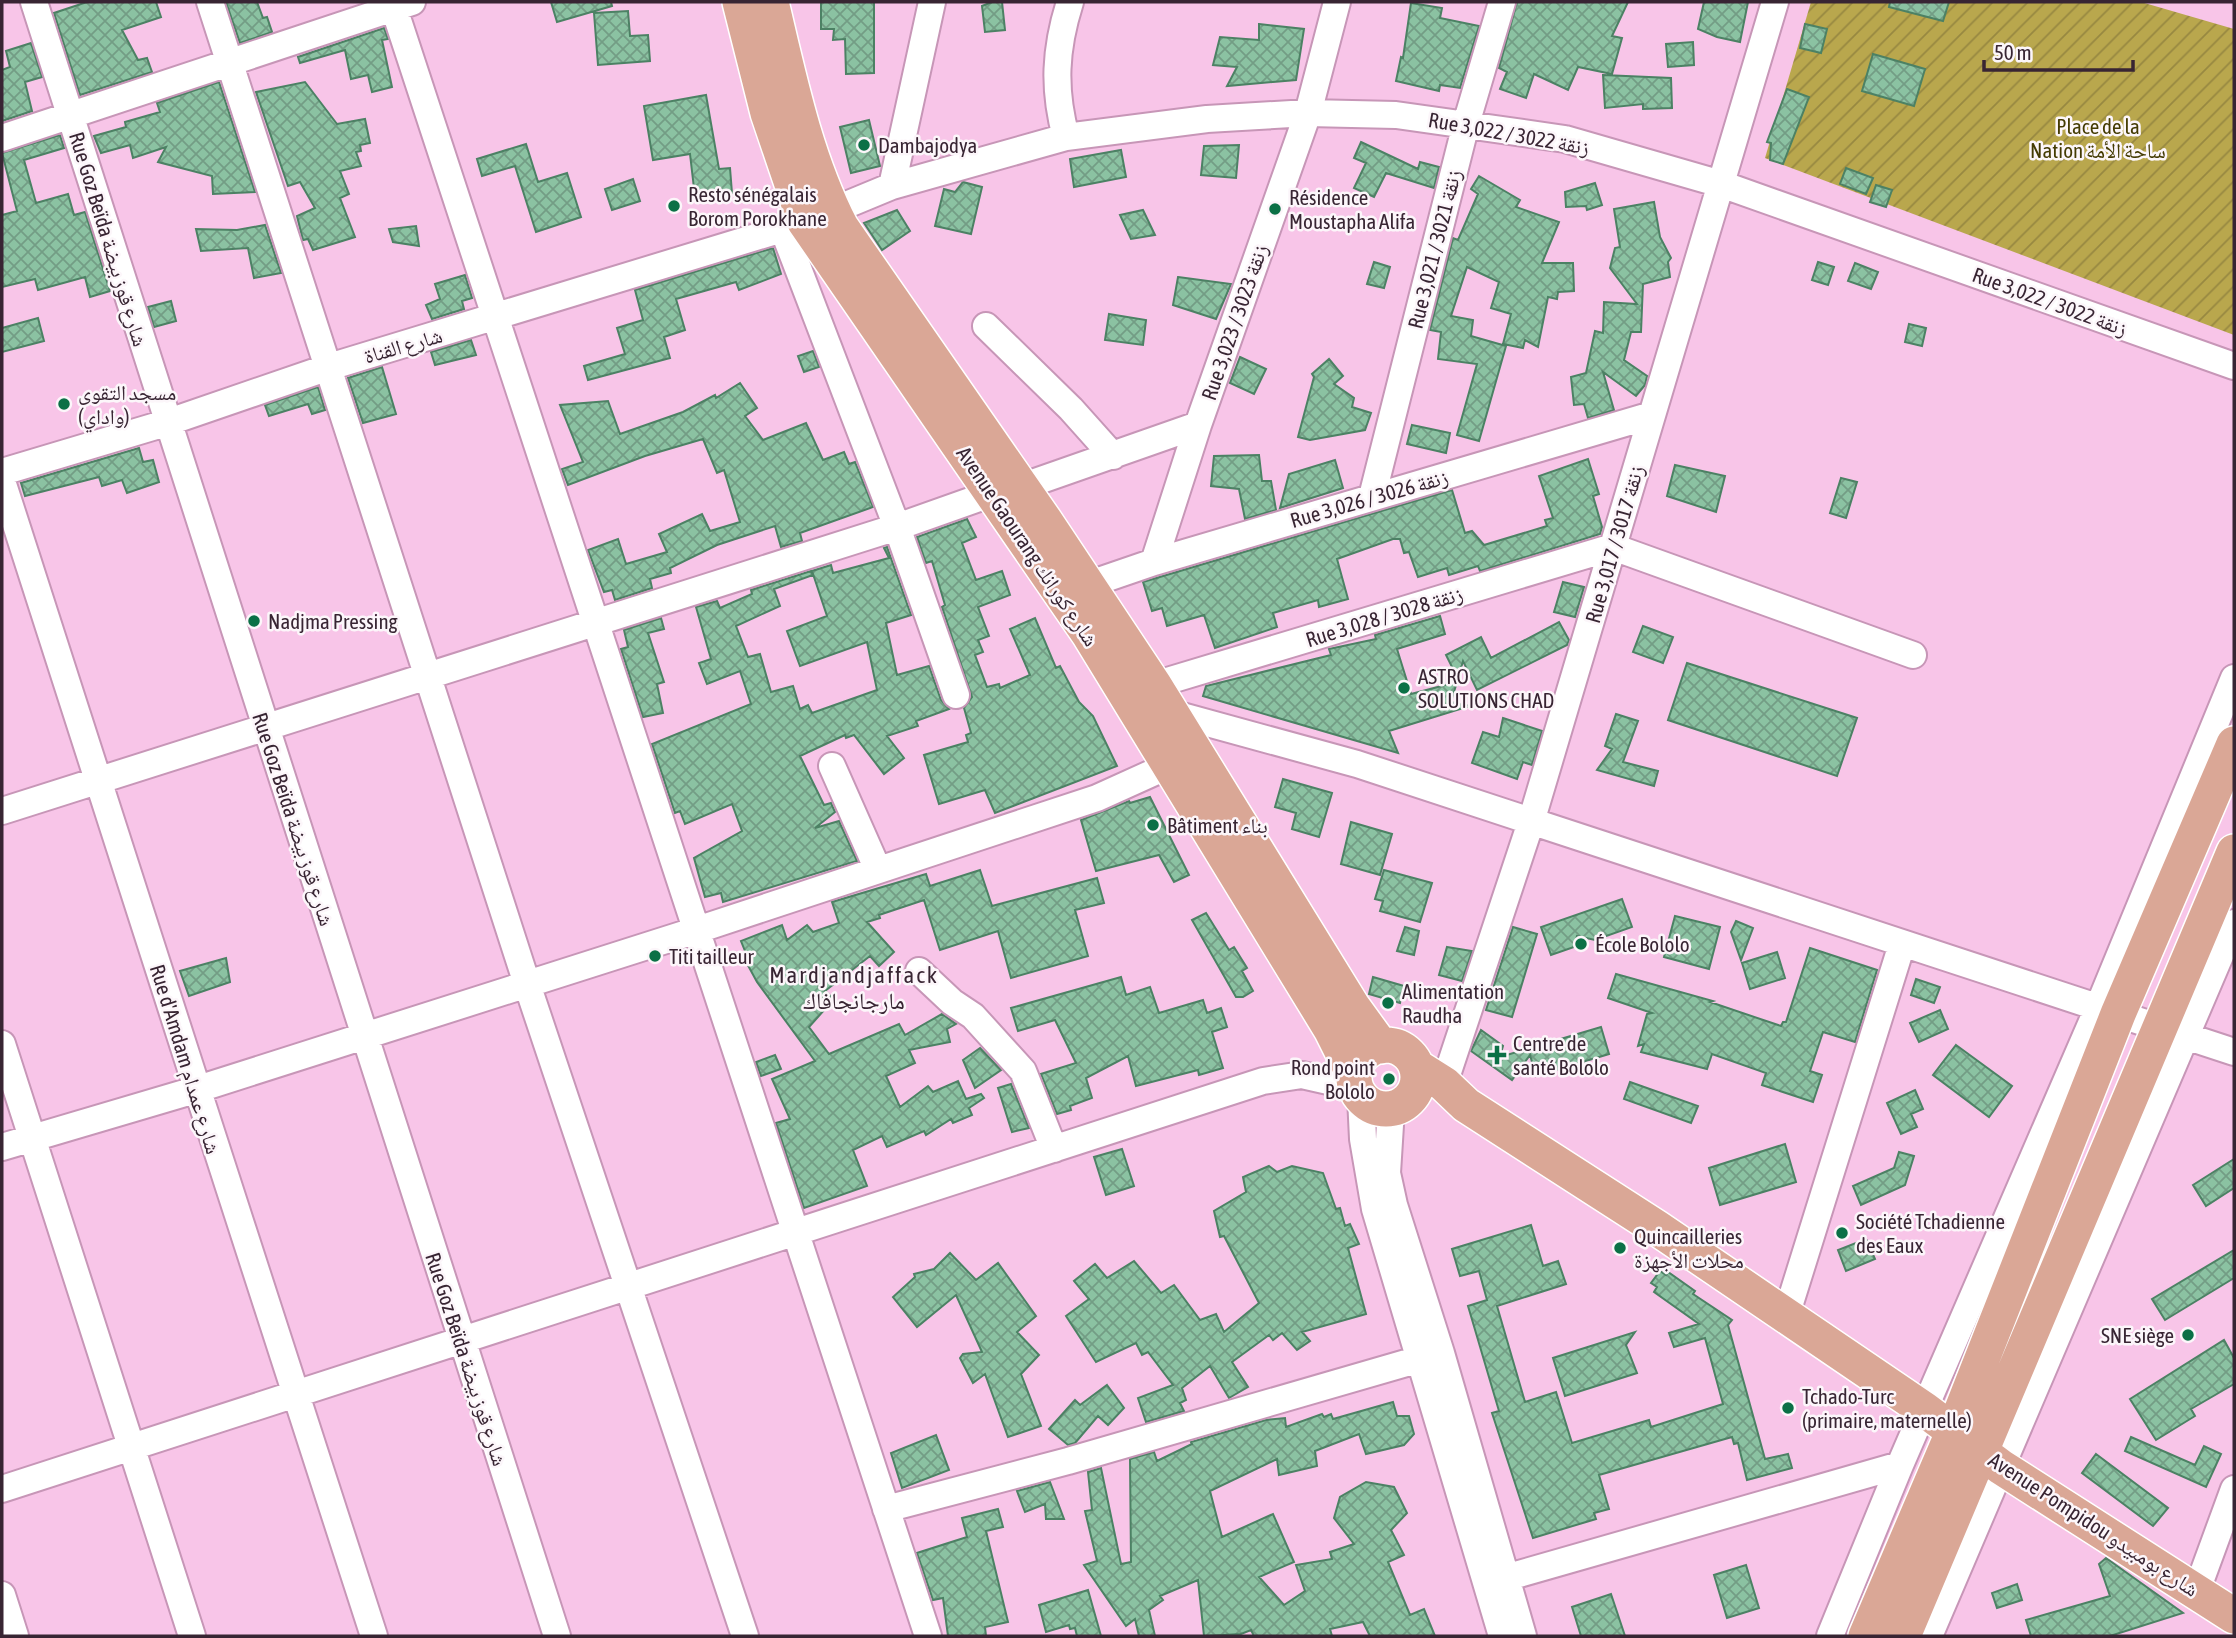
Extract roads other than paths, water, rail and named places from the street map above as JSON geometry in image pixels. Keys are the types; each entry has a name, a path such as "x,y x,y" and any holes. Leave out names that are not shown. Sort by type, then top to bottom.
{"main road":[{"name":"Avenue Gaourang شارع كورانك","path":"740,2 768,113 807,221 884,292 1007,490 1089,634 1331,1029 1400,1090"},
{"name":"Avenue Gaourang شارع كورانك","path":"771,2 796,104 807,221"},
{"name":"Avenue Gaourang شارع كورانك","path":"1007,490 1087,585 1163,699 1352,1006 1381,1046"},
{"path":"1866,1636 1954,1430 2108,1011 2234,744"},
{"path":"1903,1636 1992,1460 2174,1033 2234,852"},
{"name":"Avenue Pompidou شارع بومبيدو","path":"1381,1046 1403,1049 1400,1090 1786,1316 1954,1430 1992,1460 2234,1616"}],"street":[{"name":"Rue Goz Beïda شارع قوز بيضة","path":"34,2 166,423 556,1636"},
{"path":"210,2 527,984 631,1288 745,1636"},
{"path":"892,186 932,2"},
{"path":"1066,137 1058,107 1055,75 1059,36 1070,2"},
{"name":"Rue 3,023 / زنقة 3023","path":"1154,562 1198,425 1308,113 1337,2"},
{"name":"Rue 3,021 / زنقة 3021","path":"1372,497 1466,124 1502,2"},
{"name":"Rue 3,017 / زنقة 3017","path":"1400,1090 1531,822 1775,2"},
{"path":"2,138 230,64 399,4 495,318 694,931 928,1636"},
{"name":"Rue 3,022 / زنقة 3022","path":"807,221 892,186 1066,137 1207,119 1308,113 1396,115 1566,139 1721,184 2234,366"},
{"path":"807,221 897,527 956,695"},
{"name":"شارع القناة","path":"2,472 166,423 329,367 807,221"},
{"path":"986,326 1071,409 1113,456"},
{"name":"Rue 3,026 / زنقة 3026","path":"1087,585 1154,562 1652,415"},
{"path":"2,811 897,527 1198,425"},
{"name":"Rue d'Amdam شارع عمدام","path":"2,481 100,780 195,1090 374,1636"},
{"path":"1613,547 1913,655"},
{"name":"Rue 3,028 / زنقة 3028","path":"1163,699 1613,547"},
{"path":"1830,1636 1900,1465 2108,1011 2234,678"},
{"path":"1163,699 2234,1052"},
{"path":"2,1147 195,1090 694,931 1097,798 1170,765"},
{"path":"832,766 878,870"},
{"path":"2174,1033 2234,923"},
{"path":"1786,1316 1902,944"},
{"path":"919,971 952,1002 973,1016 1023,1071 1054,1149"},
{"path":"2,1044 192,1636"},
{"path":"2,1489 294,1393 631,1288 1263,1081 1302,1074 1400,1090"},
{"path":"1400,1090 1363,1139 1376,1209 1502,1636"},
{"path":"1400,1090 1387,1173 1394,1205 1441,1353 1524,1636"},
{"path":"886,1509 1068,1461 1420,1359"},
{"path":"1930,1636 1992,1460"},
{"path":"1505,1578 1900,1465"},
{"path":"2197,1590 2234,1489"},
{"path":"2,1595 15,1636"}],"place":[{"name":"Dambajodya","path":"864,145"},
{"name":"Resto sénégalais Borom Porokhane","path":"674,206"},
{"name":"Résidence Moustapha Alifa","path":"1275,209"},
{"name":"مسجد التقوى (واداي)","path":"64,404"},
{"name":"Nadjma Pressing","path":"254,621"},
{"name":"ASTRO SOLUTIONS CHAD","path":"1404,688"},
{"name":"Bâtiment بناء","path":"1153,825"},
{"name":"École Bololo","path":"1581,944"},
{"name":"Titi tailleur","path":"655,956"},
{"name":"Alimentation Raudha","path":"1388,1003"},
{"name":"Centre de santé Bololo","path":"1497,1055"},
{"name":"Rond point Bololo","path":"1389,1079"},
{"name":"Société Tchadienne des Eaux","path":"1842,1233"},
{"name":"Quincailleries محلات الأجهزة","path":"1620,1248"},
{"name":"SNE siège","path":"2188,1335"},
{"name":"Tchado-Turc (primaire, maternelle)","path":"1788,1408"}],"district":[{"name":"Mardjandjaffack مارجانجافاك","path":"854,988"}],"park label":[{"name":"Place de la Nation ساحة الأمة","path":"2098,138"}]}
